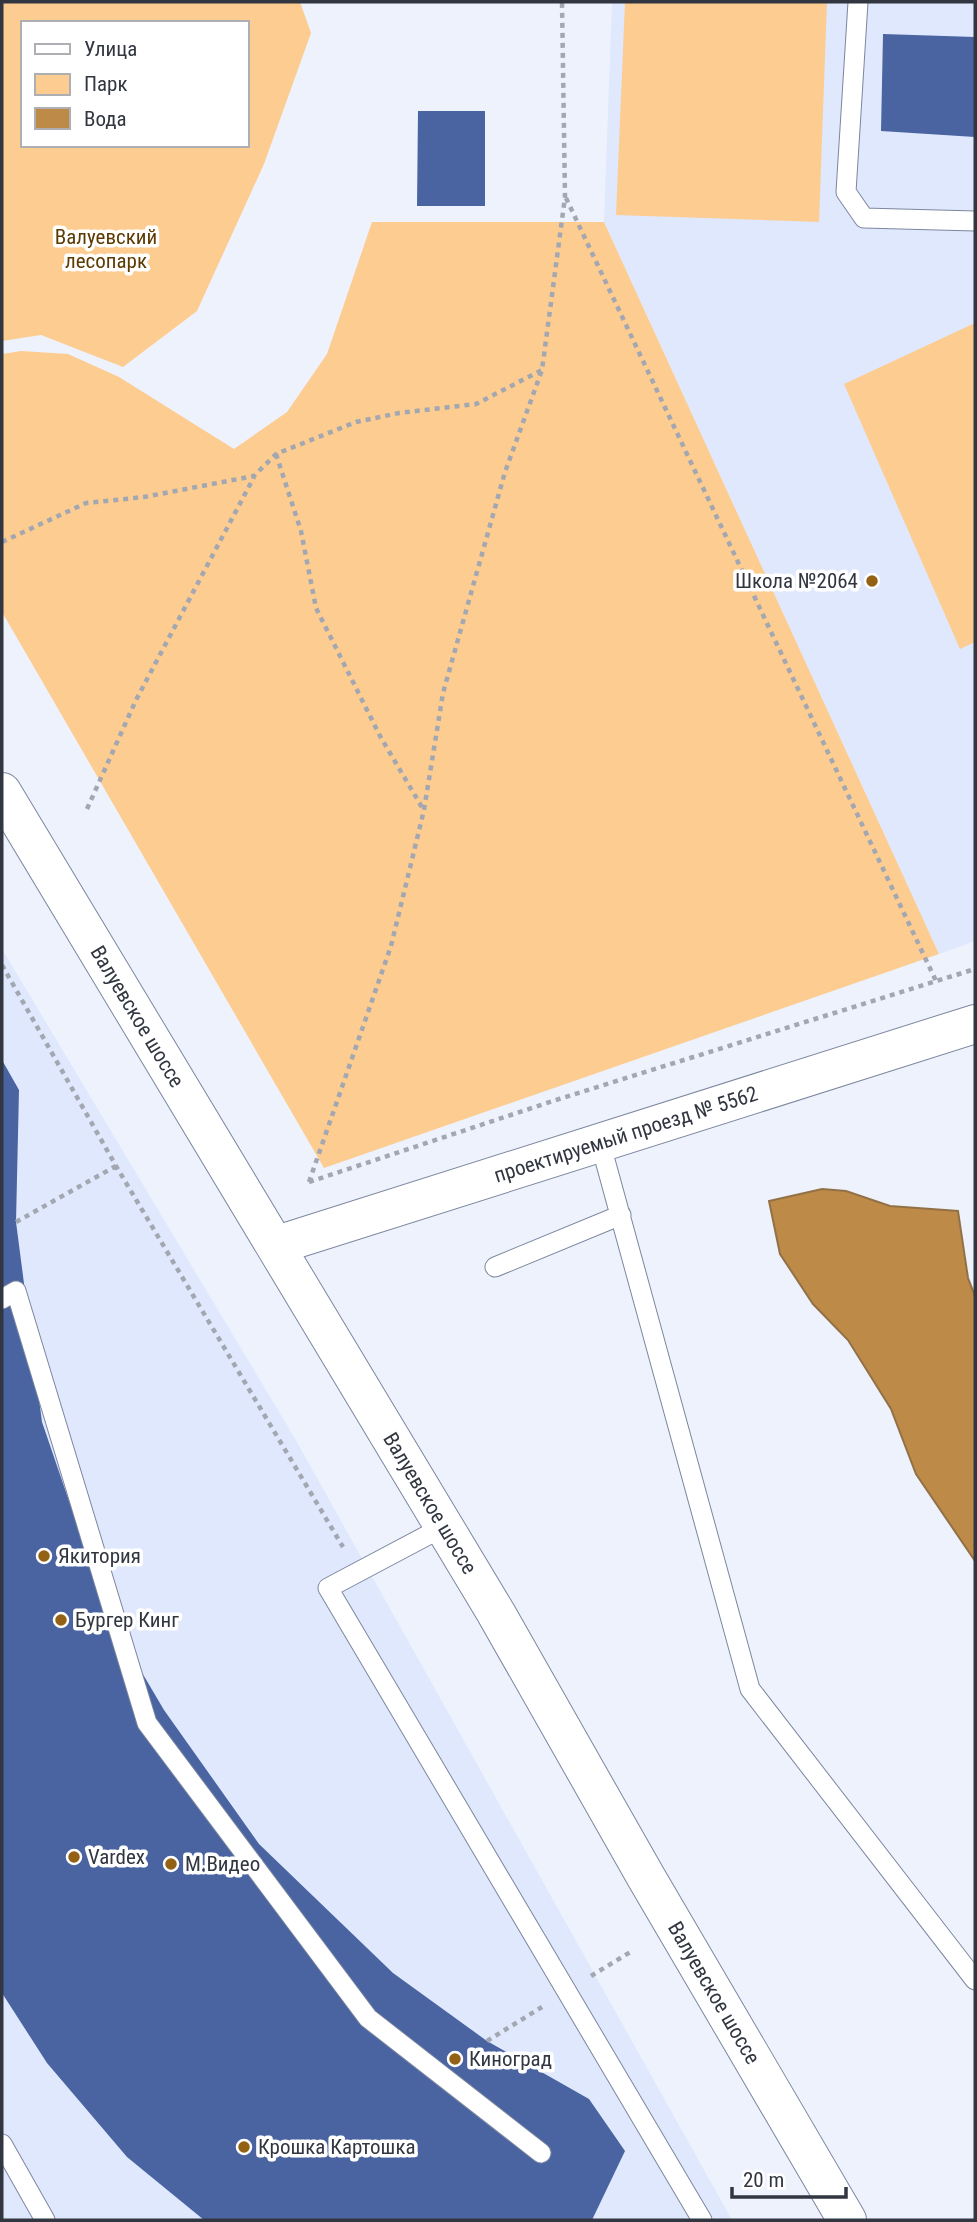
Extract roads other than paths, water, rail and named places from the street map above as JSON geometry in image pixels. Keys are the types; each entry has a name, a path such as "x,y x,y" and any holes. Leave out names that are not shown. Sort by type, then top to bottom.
{"main road":[{"name":"Валуевское шоссе","path":"2,792 496,1613 646,1877 847,2220"},
{"name":"проектируемый проезд № 5562","path":"277,1245 975,1024"}],"lane":[{"path":"858,2 846,192 864,218 975,221"},
{"path":"600,1142 750,1689 975,1980"},
{"path":"495,1267 621,1215"},
{"path":"2,1299 16,1291 147,1723 368,2018 541,2153"},
{"path":"443,1527 328,1588 702,2220"},
{"path":"2,2144 45,2220"}],"water":[{"path":"822,1189 846,1191 890,1206 958,1211 968,1278 975,1296 975,1561 916,1474 891,1409 848,1340 813,1304 780,1254 769,1201"}],"place":[{"name":"Школа №2064","path":"872,581"},
{"name":"Якитория","path":"44,1556"},
{"name":"Бургер Кинг","path":"61,1620"},
{"name":"Vardex","path":"74,1857"},
{"name":"М.Видео","path":"171,1864"},
{"name":"Киноград","path":"455,2059"},
{"name":"Крошка Картошка","path":"244,2147"}],"park label":[{"name":"Валуевский лесопарк","path":"106,249"}]}
